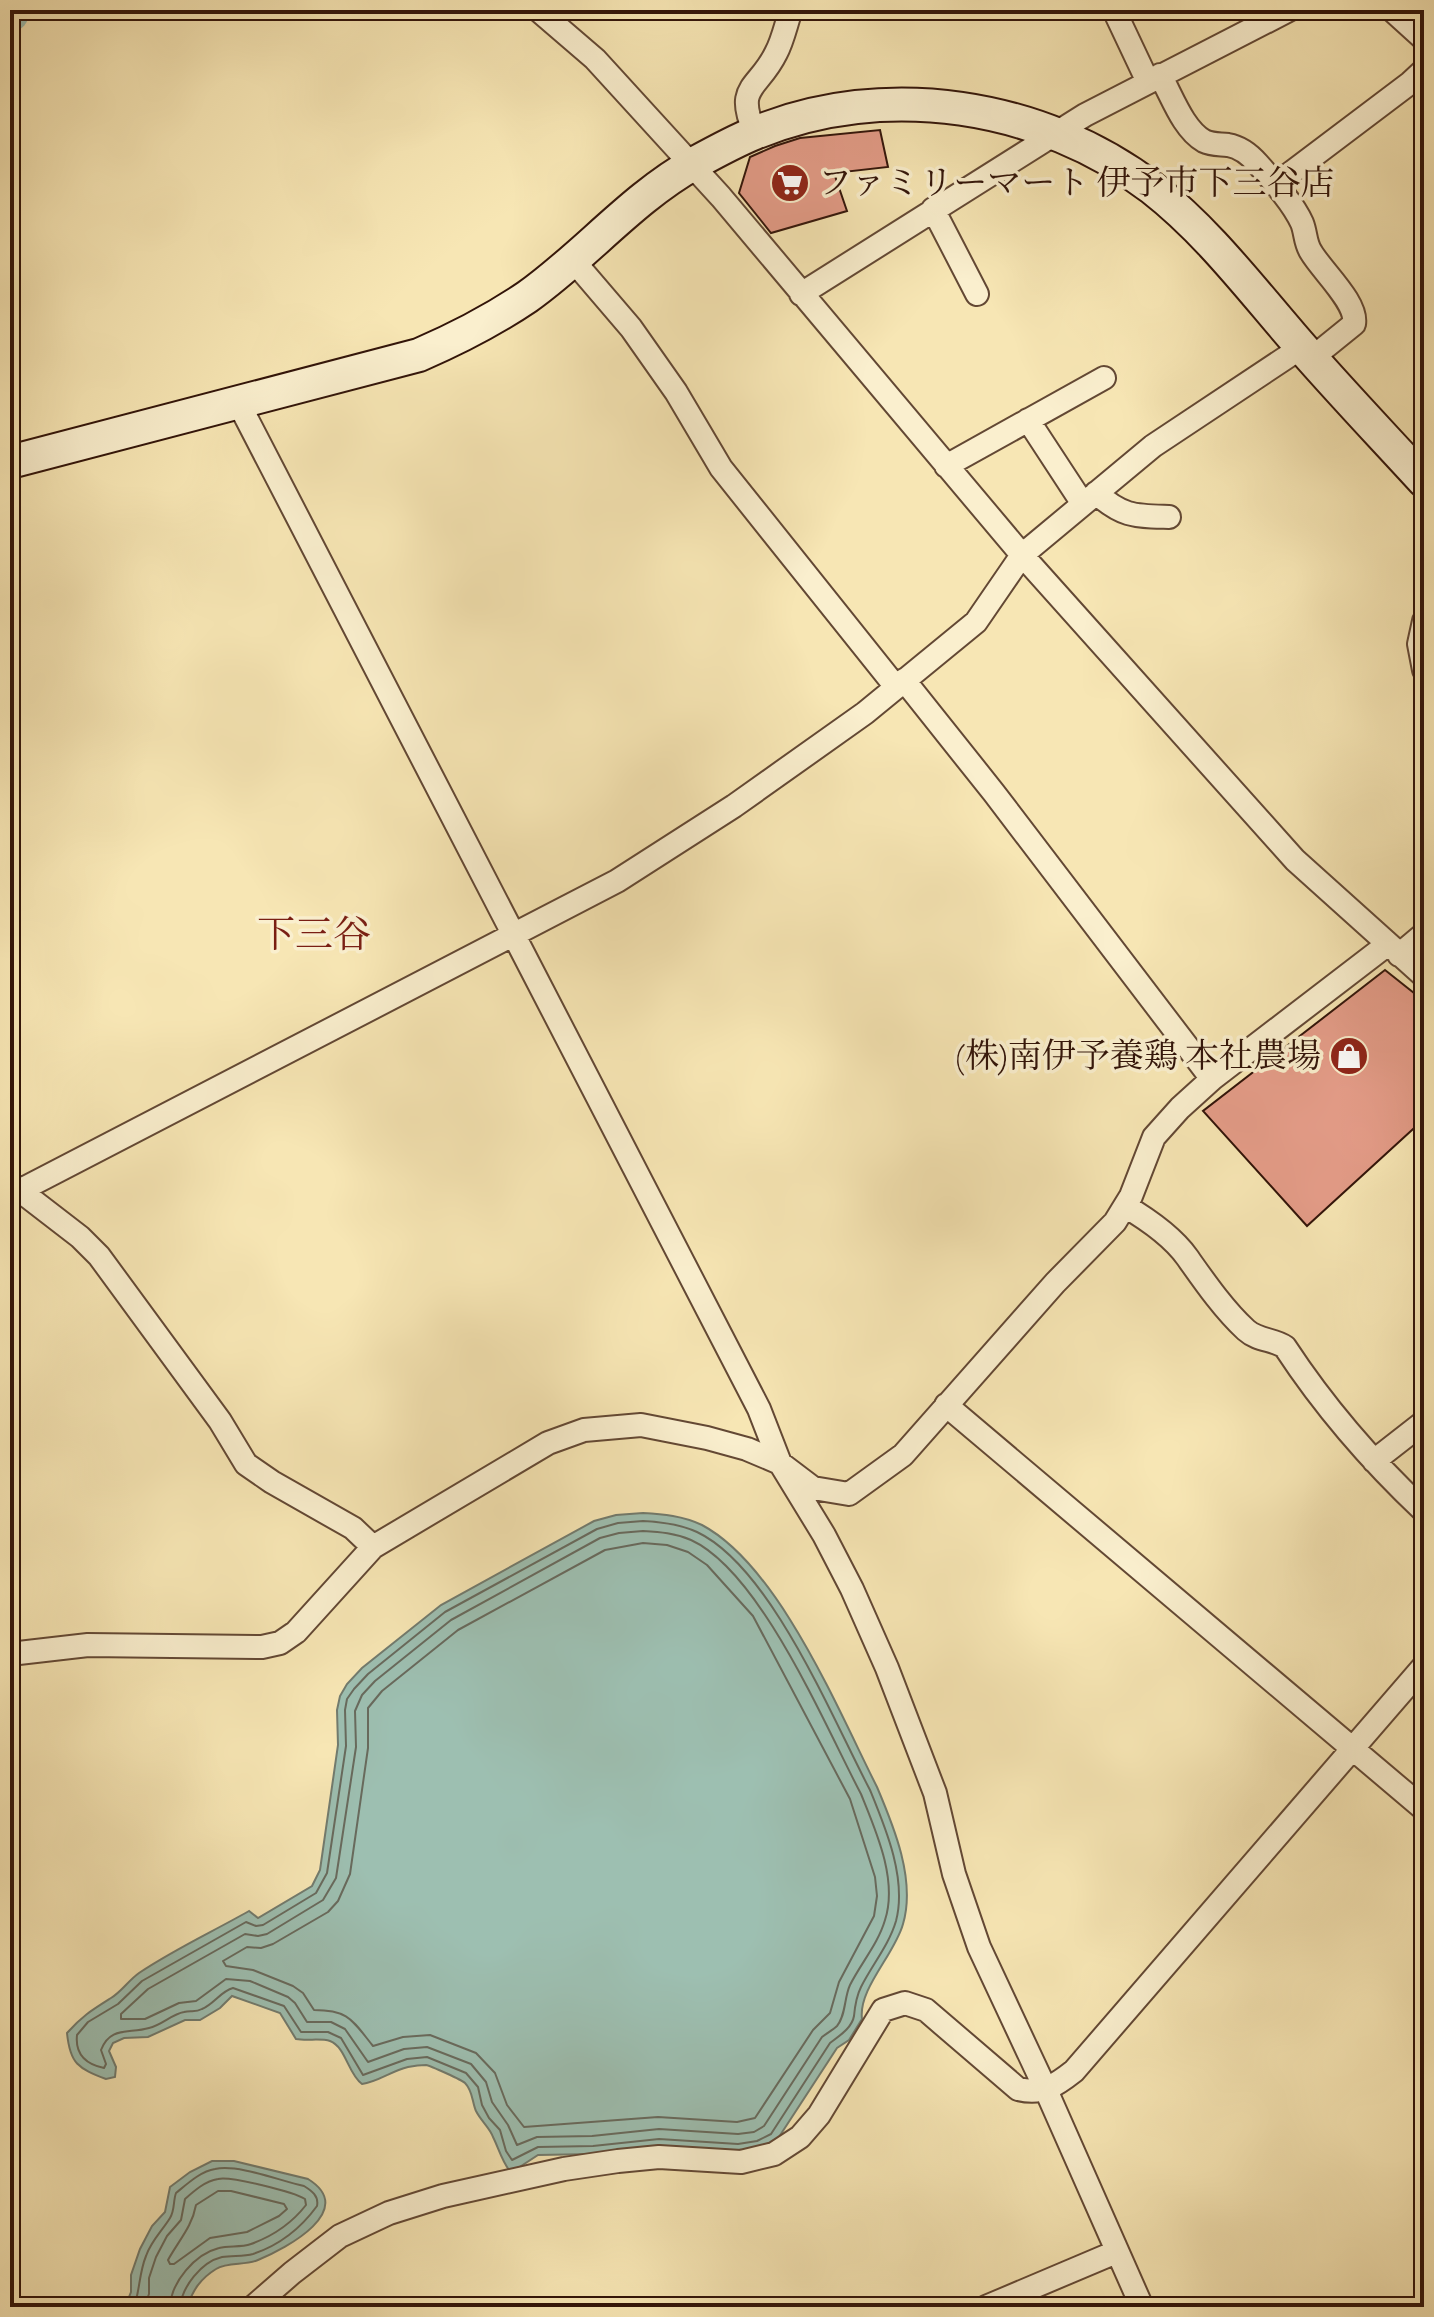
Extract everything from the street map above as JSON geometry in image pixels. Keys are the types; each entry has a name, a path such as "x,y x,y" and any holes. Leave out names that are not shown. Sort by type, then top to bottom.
{"street":[{"path":"538,10 595,59 692,165 1022,555 1295,860 1424,976"},
{"path":"755,133 745,105 749,91 776,54 791,10"},
{"path":"373,1547 353,1528 246,1464 220,1421 99,1256 80,1237 14,1187 514,936 617,881 708,823 865,713 976,622 1022,555 1153,446 1354,324 1355,316 1348,302 1310,251 1303,226 1275,185 1244,151 1230,145 1204,141 1191,130 1154,79 1114,10"},
{"path":"801,294 1055,133 1289,10"},
{"path":"1392,10 1419,27"},
{"path":"1275,185 1424,70"},
{"path":"10,462 419,355 453,341 528,296 663,184 692,165 755,133 817,115 886,105 953,107 987,112 1055,133 1126,170 1172,205 1213,245 1424,481"},
{"path":"933,209 977,294"},
{"path":"572,259 631,328 676,392 721,468 994,793 1212,1079"},
{"path":"946,466 1104,378"},
{"path":"239,404 759,1409 780,1463 824,1535 852,1589 887,1668 935,1793 954,1874 979,1947 1142,2307"},
{"path":"1028,420 1090,498 1130,516 1169,517"},
{"path":"1424,621 1419,644 1424,670"},
{"path":"10,1654 88,1645 262,1647 280,1643 296,1632 373,1547 548,1443 584,1430 641,1425 747,1449 780,1463 813,1488 849,1494 903,1455 1055,1283 1115,1222 1125,1206 1154,1137 1180,1108 1212,1079 1394,950 1424,934"},
{"path":"1125,1206 1146,1218 1186,1255 1206,1284 1246,1330 1256,1337 1279,1342 1285,1347 1333,1415 1424,1511"},
{"path":"946,1405 1424,1809"},
{"path":"1374,1461 1424,1422"},
{"path":"253,2307 340,2236 361,2224 443,2196 564,2169 618,2161 659,2157 741,2162 774,2154 800,2137 819,2115 883,2010 905,2003 926,2010 1018,2089 1034,2093 1046,2090 1074,2071 1424,1666"},
{"path":"986,2307 1116,2252"}],"water":[{"path":"643,1513 688,1519 702,1525 730,1545 756,1572 781,1606 825,1681 877,1787 905,1872 907,1890 903,1924 871,1984 862,2008 862,2019 849,2040 837,2048 777,2140 759,2149 738,2152 659,2147 593,2154 538,2155 515,2170 509,2170 492,2134 476,2111 470,2089 463,2081 424,2065 402,2069 362,2084 335,2044 326,2040 296,2039 280,2013 232,1996 200,2020 185,2020 148,2037 124,2038 113,2043 109,2051 116,2067 115,2077 106,2079 77,2064 70,2052 67,2033 139,1973 249,1911 258,1918 312,1886 320,1870 338,1745 337,1710 340,1696 362,1668 441,1605 594,1521"},
{"path":"212,2161 234,2161 308,2179 321,2191 325,2203 322,2215 313,2227 285,2247 253,2262 231,2264 210,2273 198,2285 187,2307 125,2307 140,2249 152,2226 165,2212 170,2187"}],"building":[{"name":"ファミリーマート 伊予市下三谷店","path":"880,130 888,167 834,173 847,211 771,233 739,193 750,157 800,138"},
{"name":"(株)南伊予養鶏 本社農場","path":"1385,970 1424,1001 1424,1119 1307,1226 1203,1111"}],"place":[{"name":"ファミリーマート 伊予市下三谷店","path":"790,183"},
{"name":"(株)南伊予養鶏 本社農場","path":"1349,1056"}],"district":[{"name":"下三谷","path":"314,935"}]}
